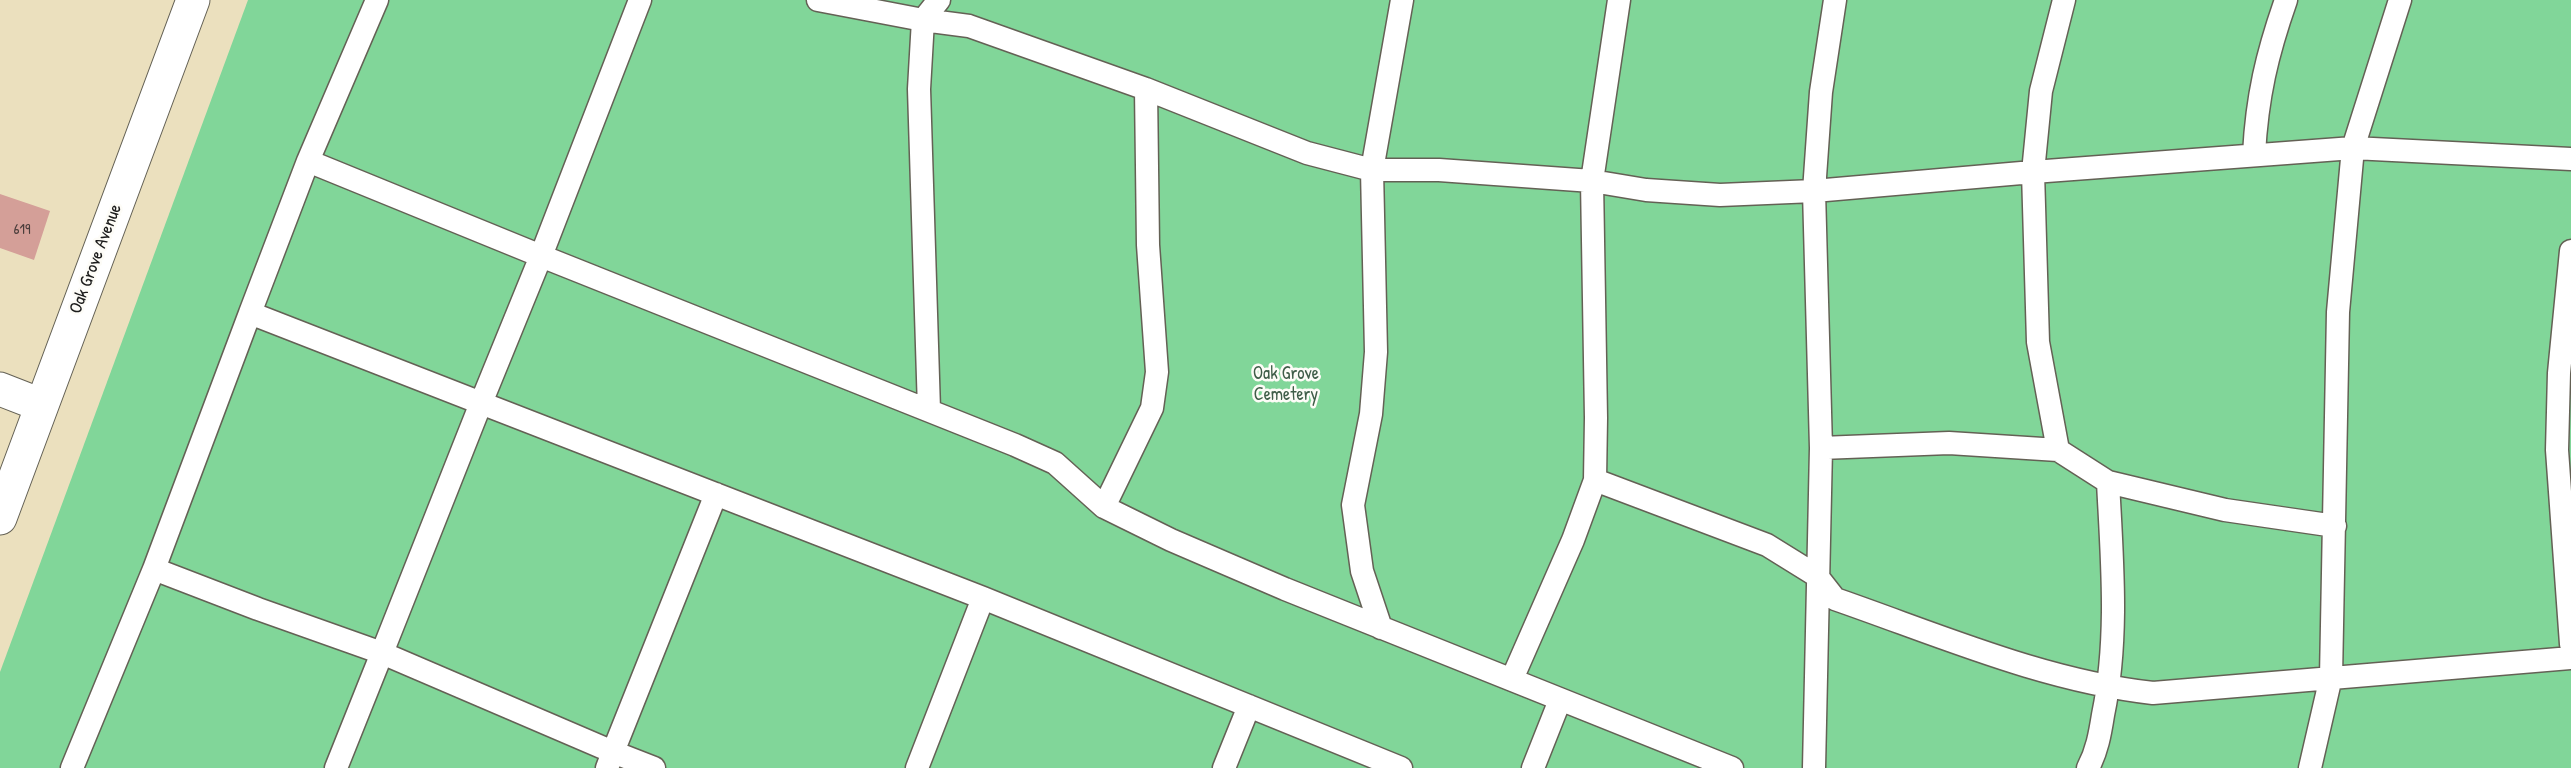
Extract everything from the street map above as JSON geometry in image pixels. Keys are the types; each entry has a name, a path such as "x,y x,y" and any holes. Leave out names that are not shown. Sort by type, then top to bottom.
{"street":[{"name":"Oak Grove Avenue","path":"0,518 193,0"},
{"path":"0,389 41,405"}],"lane":[{"path":"72,768 154,569 308,160 377,0"},
{"path":"336,768 541,256 640,0"},
{"path":"818,0 923,20 969,26 1146,89 1307,153 1372,171 1439,170 1592,181 1646,190 1720,195 1814,191 2254,154 2354,148 2571,159"},
{"path":"929,410 919,89 923,20 939,0"},
{"path":"1381,628 1362,571 1353,505 1371,414 1376,352 1372,171 1402,0"},
{"path":"1512,679 1573,540 1595,480 1592,181 1619,0"},
{"path":"1814,768 1821,448 1814,191 1821,92 1835,0"},
{"path":"2058,450 2038,342 2033,172 2041,91 2064,0"},
{"path":"2254,154 2256,118 2268,51 2286,0"},
{"path":"2310,768 2331,677 2338,312 2354,148 2400,0"},
{"path":"1104,507 1152,408 1157,372 1148,245 1146,89"},
{"path":"308,160 1055,463 1104,507 1171,540 1381,628 1732,768"},
{"path":"2571,251 2559,373 2557,450 2571,644"},
{"path":"250,313 983,598 1401,768"},
{"path":"1821,448 1949,443 2058,450 2108,482 2225,510 2335,526"},
{"path":"1595,480 1767,545 1817,576 1835,599 2026,666 2109,688 2153,693 2571,658"},
{"path":"2088,768 2096,754 2109,688 2115,606 2108,482"},
{"path":"610,760 716,494"},
{"path":"154,569 382,653 610,760 654,768"},
{"path":"917,768 983,598"},
{"path":"1533,768 1560,700"},
{"path":"1224,768 1249,706"}],"green space":[{"name":"Oak Grove Cemetery","path":"248,0 2571,0 2571,768 0,768 0,672"}],"building":[{"path":"0,194 50,211 34,260 0,248"}]}
